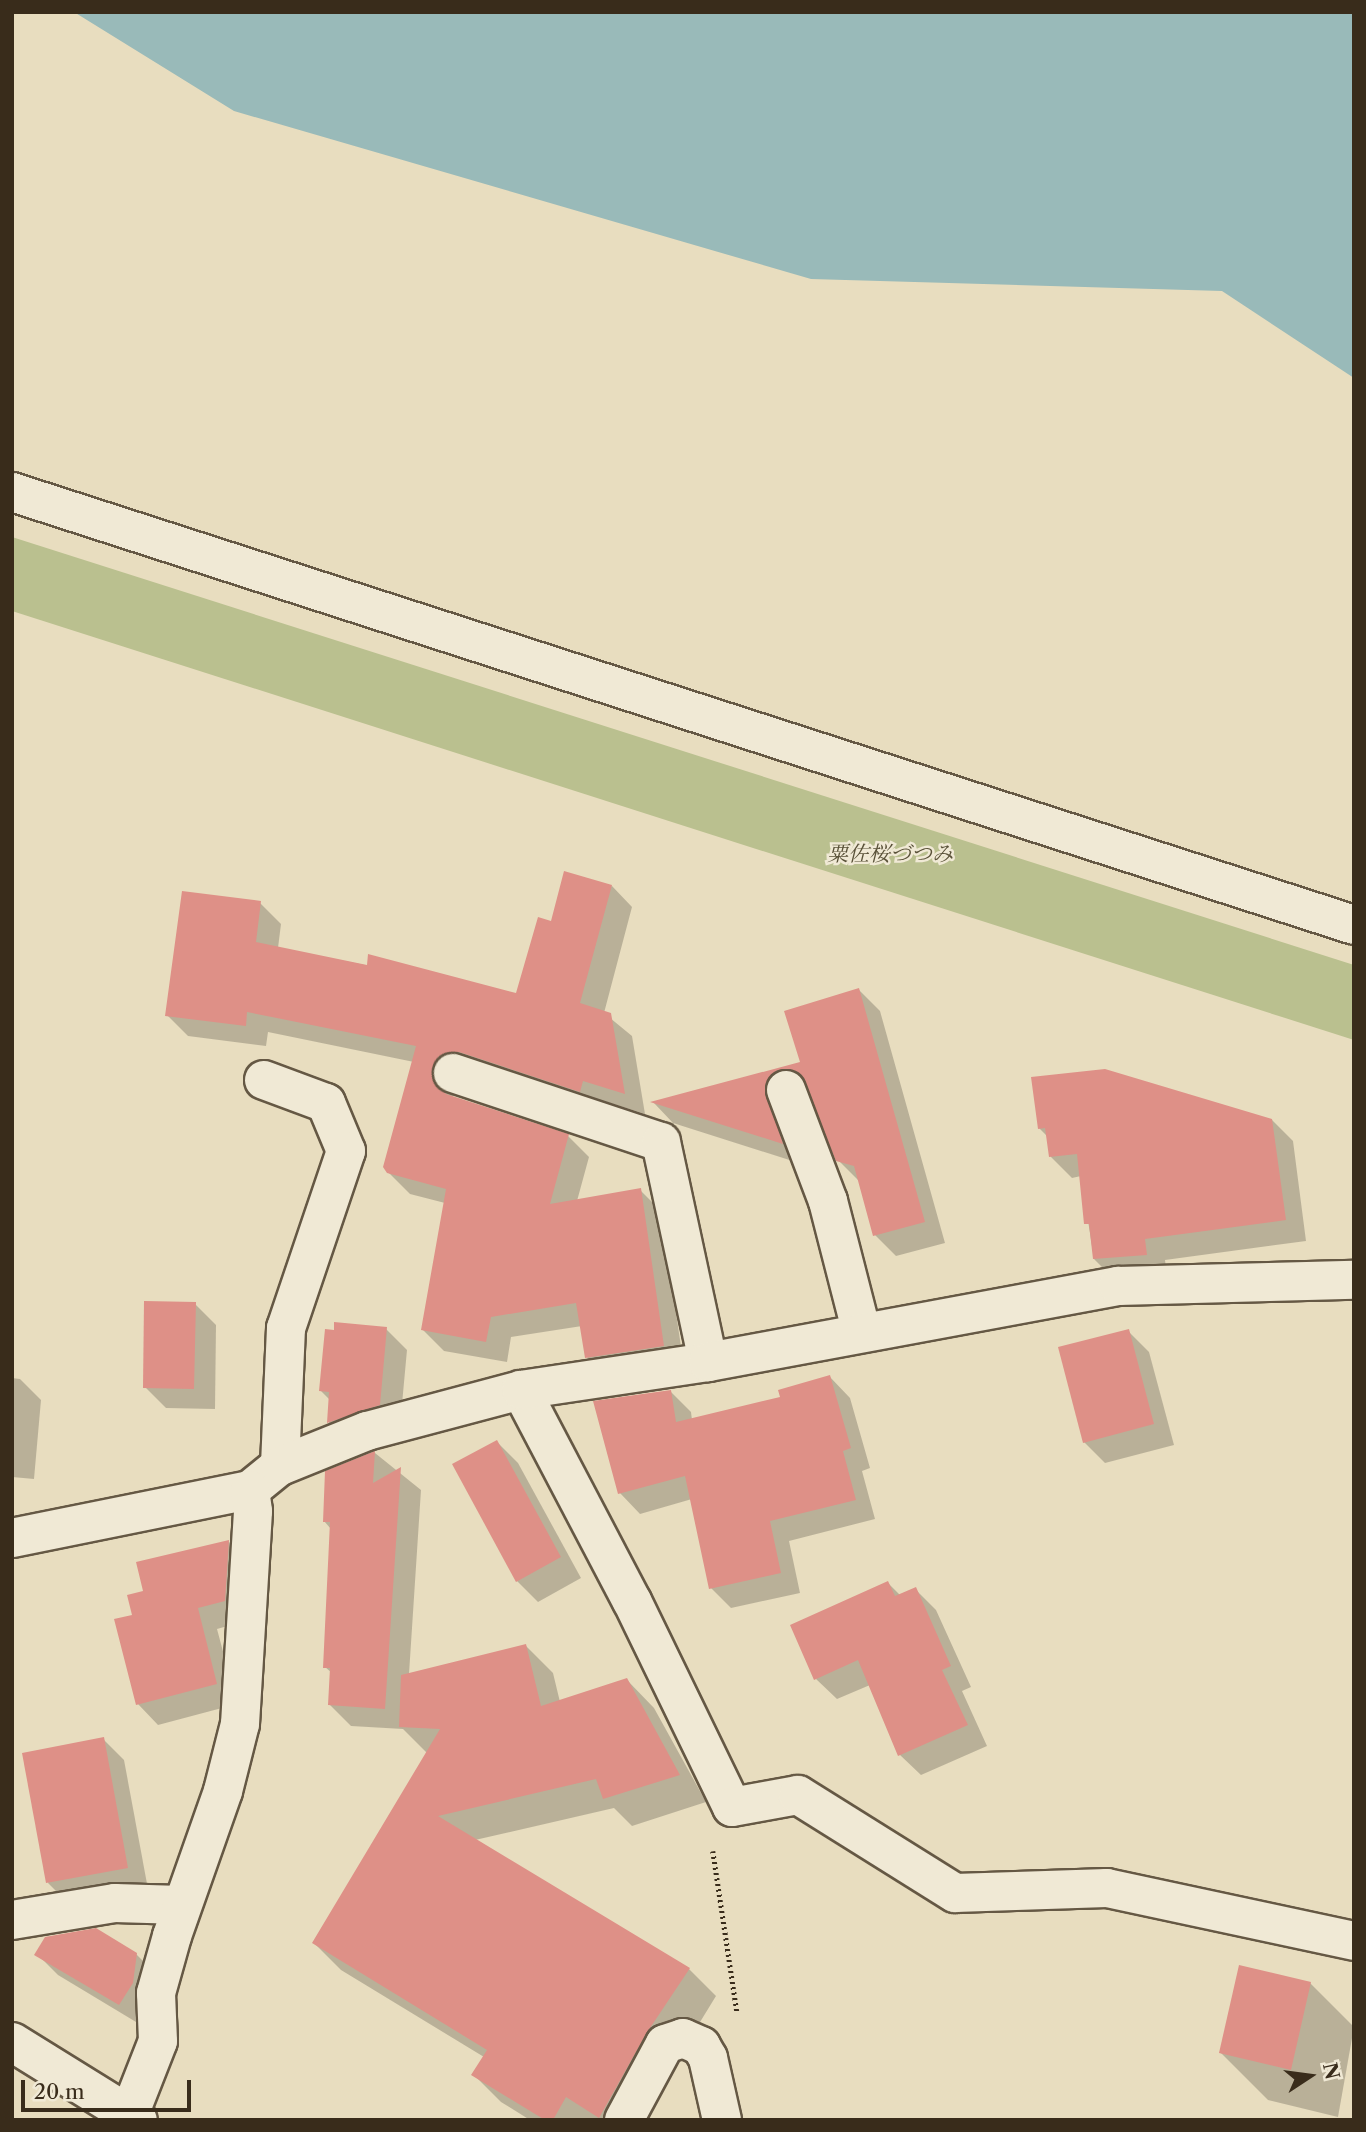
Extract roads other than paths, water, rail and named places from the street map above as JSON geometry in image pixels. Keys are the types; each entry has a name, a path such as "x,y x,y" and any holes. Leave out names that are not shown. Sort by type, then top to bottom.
{"street":[{"path":"12,492 1354,925"},
{"path":"453,1073 661,1142 708,1362"},
{"path":"264,1080 326,1103 346,1151 285,1328 280,1466"},
{"path":"786,1090 828,1201 862,1333"},
{"path":"12,1538 250,1490 280,1466 367,1431 521,1390 708,1362 1118,1286 1354,1280"},
{"path":"521,1390 632,1601 732,1807 799,1795 955,1893 1107,1888 1354,1941"},
{"path":"12,2042 134,2117 158,2041 156,1993 181,1905 223,1791 240,1724 253,1511 250,1490"},
{"path":"12,1920 115,1903 181,1905"},
{"path":"624,2120 665,2044 683,2039 701,2046 708,2059 722,2120"}],"water":[{"path":"74,12 1354,12 1354,378 1222,291 811,279 234,111"}],"park label":[{"name":"粟佐桜づつみ","path":"890,854"}]}
